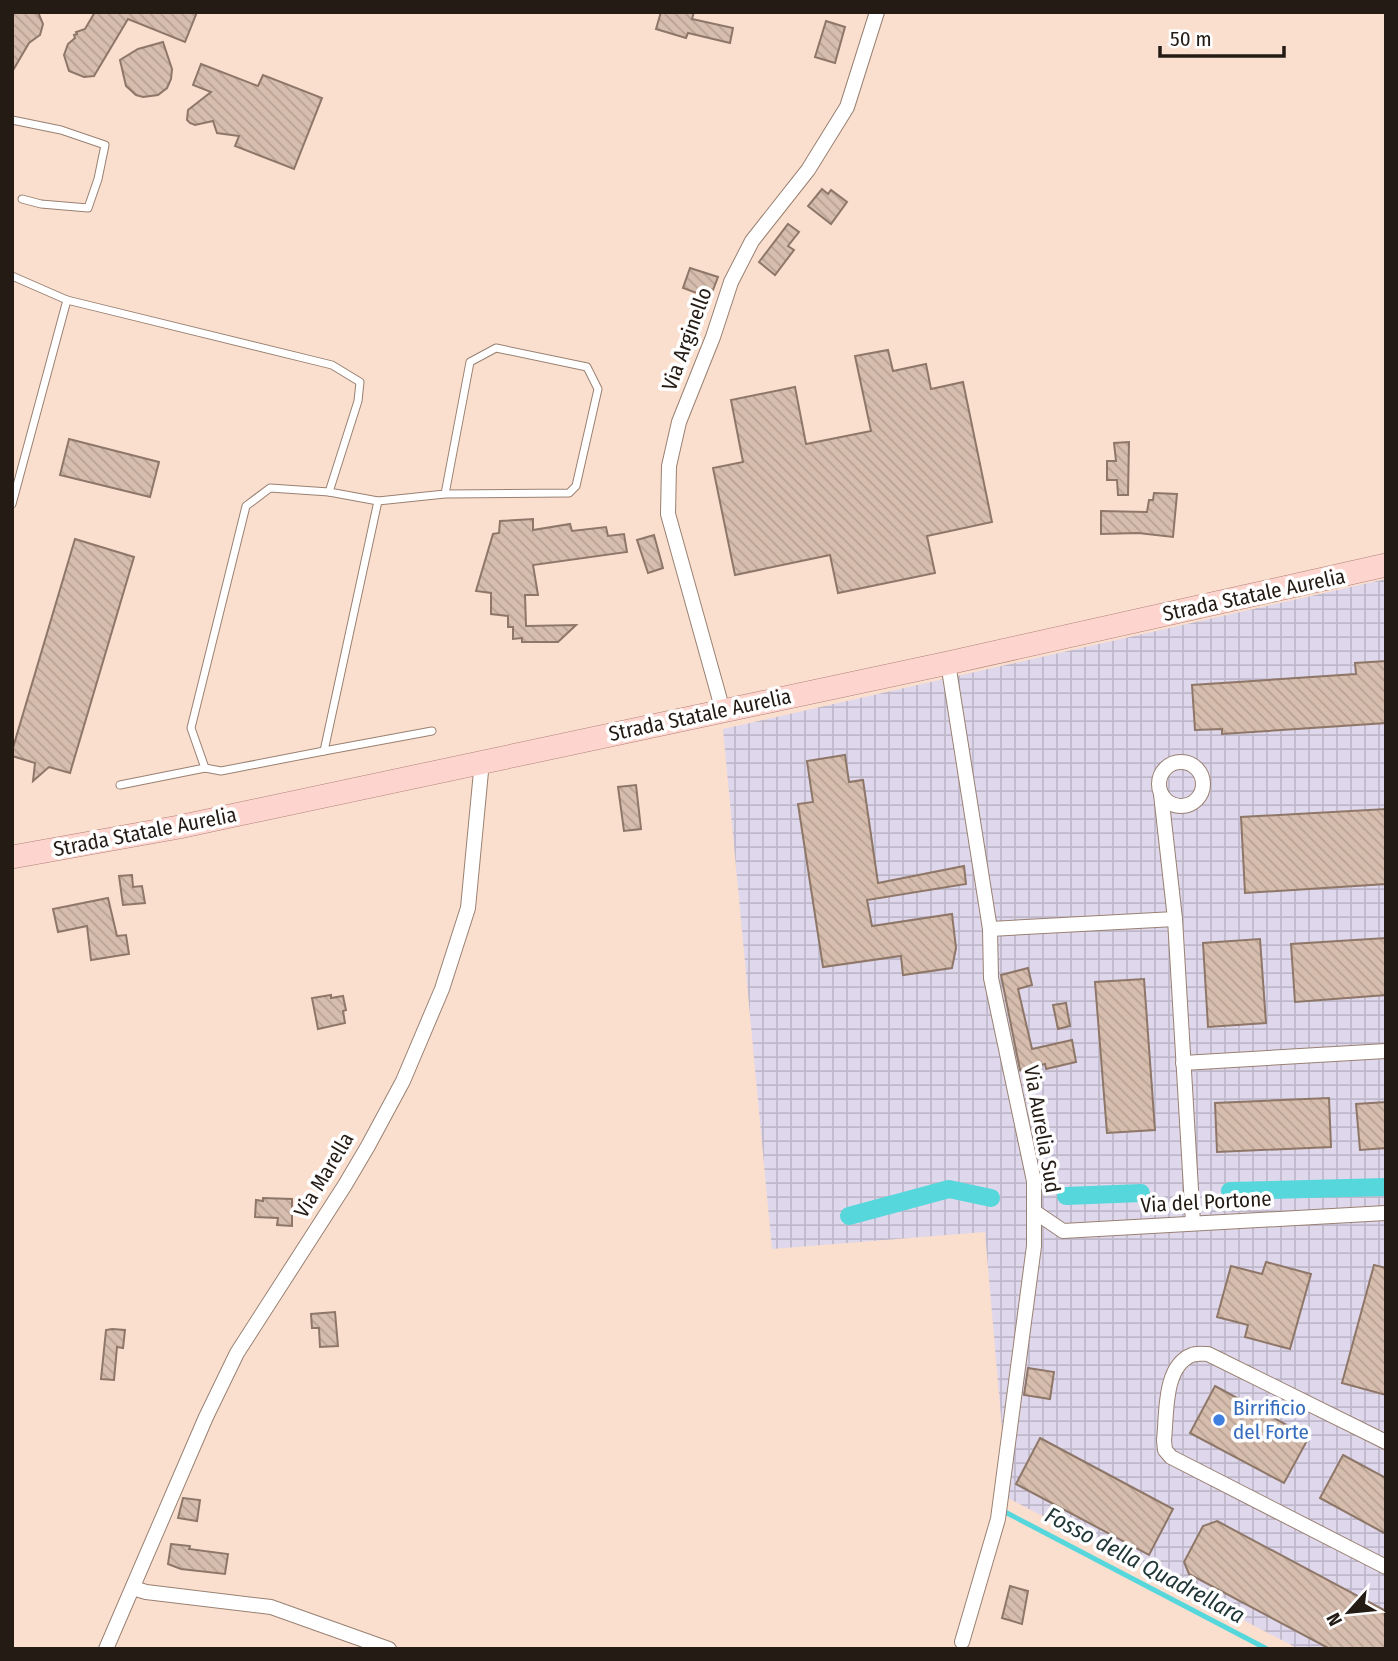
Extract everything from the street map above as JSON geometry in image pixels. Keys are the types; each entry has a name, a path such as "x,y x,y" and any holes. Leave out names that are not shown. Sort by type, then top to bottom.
{"main road":[{"name":"Strada Statale Aurelia","path":"12,857 179,827 948,663 1386,565"}],"street":[{"name":"Via Arginello","path":"723,711 668,514 669,467 678,422 713,337 731,282 752,241 808,170 847,107 877,12"},
{"name":"Via Aurelia Sud","path":"948,663 990,929 990,978 1034,1181 1035,1212 1034,1246 998,1519 962,1642"},
{"name":"Via Marella","path":"106,1649 206,1417 237,1353 368,1146 403,1081 442,989 468,908 482,761"},
{"path":"1161,794 1175,919 1193,1223"},
{"path":"990,929 1175,919"},
{"path":"1183,1063 1386,1051"},
{"name":"Via del Portone","path":"1035,1212 1063,1231 1386,1213"},
{"path":"1386,1442 1208,1354 1193,1354 1180,1362 1170,1381 1164,1440 1165,1450 1171,1457 1386,1567"},
{"path":"132,1588 271,1607 389,1649"}],"lane":[{"path":"12,120 61,130 106,145 88,208 41,204 22,199"},
{"path":"12,276 66,300 332,365 360,382 358,401 329,492"},
{"path":"12,504 66,300"},
{"path":"205,768 191,728 246,506 270,488 329,492 378,501 445,494 569,493 576,486 598,389 587,367 496,348 470,362 445,494"},
{"path":"324,751 378,501"},
{"path":"120,785 205,768 221,771 432,731"}],"shaded area":[{"path":"1386,579 1386,1649 1299,1649 1008,1498 985,1232 772,1249 723,729"}],"building":[{"path":"12,12 38,12 43,24 40,35 29,43 12,72"},
{"path":"95,12 197,12 185,42 128,19 94,76 84,77 69,71 64,55 76,32 85,29"},
{"path":"661,12 694,12 692,19 733,28 730,43 688,33 686,38 656,29"},
{"path":"826,21 845,27 835,63 815,57"},
{"path":"163,42 172,69 167,88 158,95 136,95 126,86 120,60 138,49"},
{"path":"201,64 258,86 263,75 322,98 294,169 235,146 239,136 217,133 213,121 195,125 187,120 188,110 211,92 193,85"},
{"path":"822,189 828,194 831,190 847,202 831,224 808,206"},
{"path":"788,224 799,232 788,246 794,250 775,275 759,262"},
{"path":"690,268 718,277 713,290 705,287 702,295 683,288"},
{"path":"888,350 893,371 926,364 931,389 963,382 992,522 927,536 935,573 838,593 830,555 735,575 713,468 743,462 731,400 795,387 806,444 871,431 855,356"},
{"path":"69,439 159,462 150,497 60,475"},
{"path":"1129,442 1128,495 1118,495 1117,480 1107,480 1107,461 1116,461 1114,443"},
{"path":"1154,493 1177,494 1173,537 1138,533 1101,534 1101,511 1147,512 1149,500 1153,500"},
{"path":"533,519 533,530 570,524 572,531 606,527 608,536 624,534 627,552 533,565 538,595 525,595 526,626 576,625 558,642 522,642 522,638 513,639 513,627 508,627 508,616 491,614 491,593 476,591 493,534 499,533 500,521"},
{"path":"654,535 663,568 648,573 637,540"},
{"path":"75,539 134,557 70,773 49,767 33,781 35,763 12,756 12,751"},
{"path":"1386,661 1386,723 1222,734 1222,729 1195,730 1192,685 1356,674 1355,663"},
{"path":"845,755 849,782 863,780 878,883 964,866 966,884 867,900 872,926 952,914 956,948 952,968 903,975 901,956 823,967 798,804 813,802 807,761"},
{"path":"636,785 641,829 624,831 618,787"},
{"path":"1386,809 1386,884 1245,893 1241,817"},
{"path":"132,875 133,887 142,886 145,903 123,905 119,876"},
{"path":"108,898 117,936 126,935 129,954 91,960 87,926 58,932 53,909"},
{"path":"1386,938 1386,995 1295,1002 1291,944"},
{"path":"1260,939 1266,1023 1208,1027 1203,943"},
{"path":"1028,968 1032,985 1018,989 1032,1049 1072,1040 1076,1062 1046,1069 1045,1064 1020,1070 1001,975"},
{"path":"1144,979 1155,1130 1107,1133 1095,982"},
{"path":"331,995 331,998 343,996 345,1023 318,1029 312,998"},
{"path":"1066,1003 1070,1026 1058,1029 1053,1005"},
{"path":"1329,1098 1331,1147 1217,1152 1215,1103"},
{"path":"1386,1102 1386,1148 1360,1150 1356,1104"},
{"path":"263,1198 292,1199 292,1226 277,1225 278,1218 255,1217 256,1200 263,1201"},
{"path":"1266,1262 1311,1274 1290,1349 1245,1337 1248,1325 1217,1317 1231,1266 1262,1274"},
{"path":"1374,1265 1386,1268 1386,1395 1342,1383"},
{"path":"335,1312 338,1346 320,1347 319,1328 312,1328 311,1314"},
{"path":"106,1330 125,1330 123,1348 117,1347 114,1380 101,1379"},
{"path":"1028,1368 1054,1372 1050,1399 1024,1395"},
{"path":"1215,1386 1309,1437 1284,1483 1190,1433"},
{"path":"1040,1438 1173,1509 1149,1555 1016,1484"},
{"path":"1343,1455 1386,1478 1386,1534 1320,1498"},
{"path":"183,1498 200,1500 197,1521 178,1518"},
{"path":"1217,1521 1386,1611 1386,1649 1330,1649 1189,1574 1184,1562 1203,1526"},
{"path":"171,1544 228,1554 225,1574 181,1569 168,1564"},
{"path":"1010,1586 1028,1591 1022,1624 1002,1618"}],"waterway":[{"path":"1230,1191 1386,1187"},
{"path":"849,1216 949,1189 991,1198"},
{"path":"1066,1196 1141,1193"},
{"name":"Fosso della Quadrellara","path":"1007,1513 1267,1649"}],"place":[{"name":"Birrificio del Forte","path":"1219,1420"}]}
